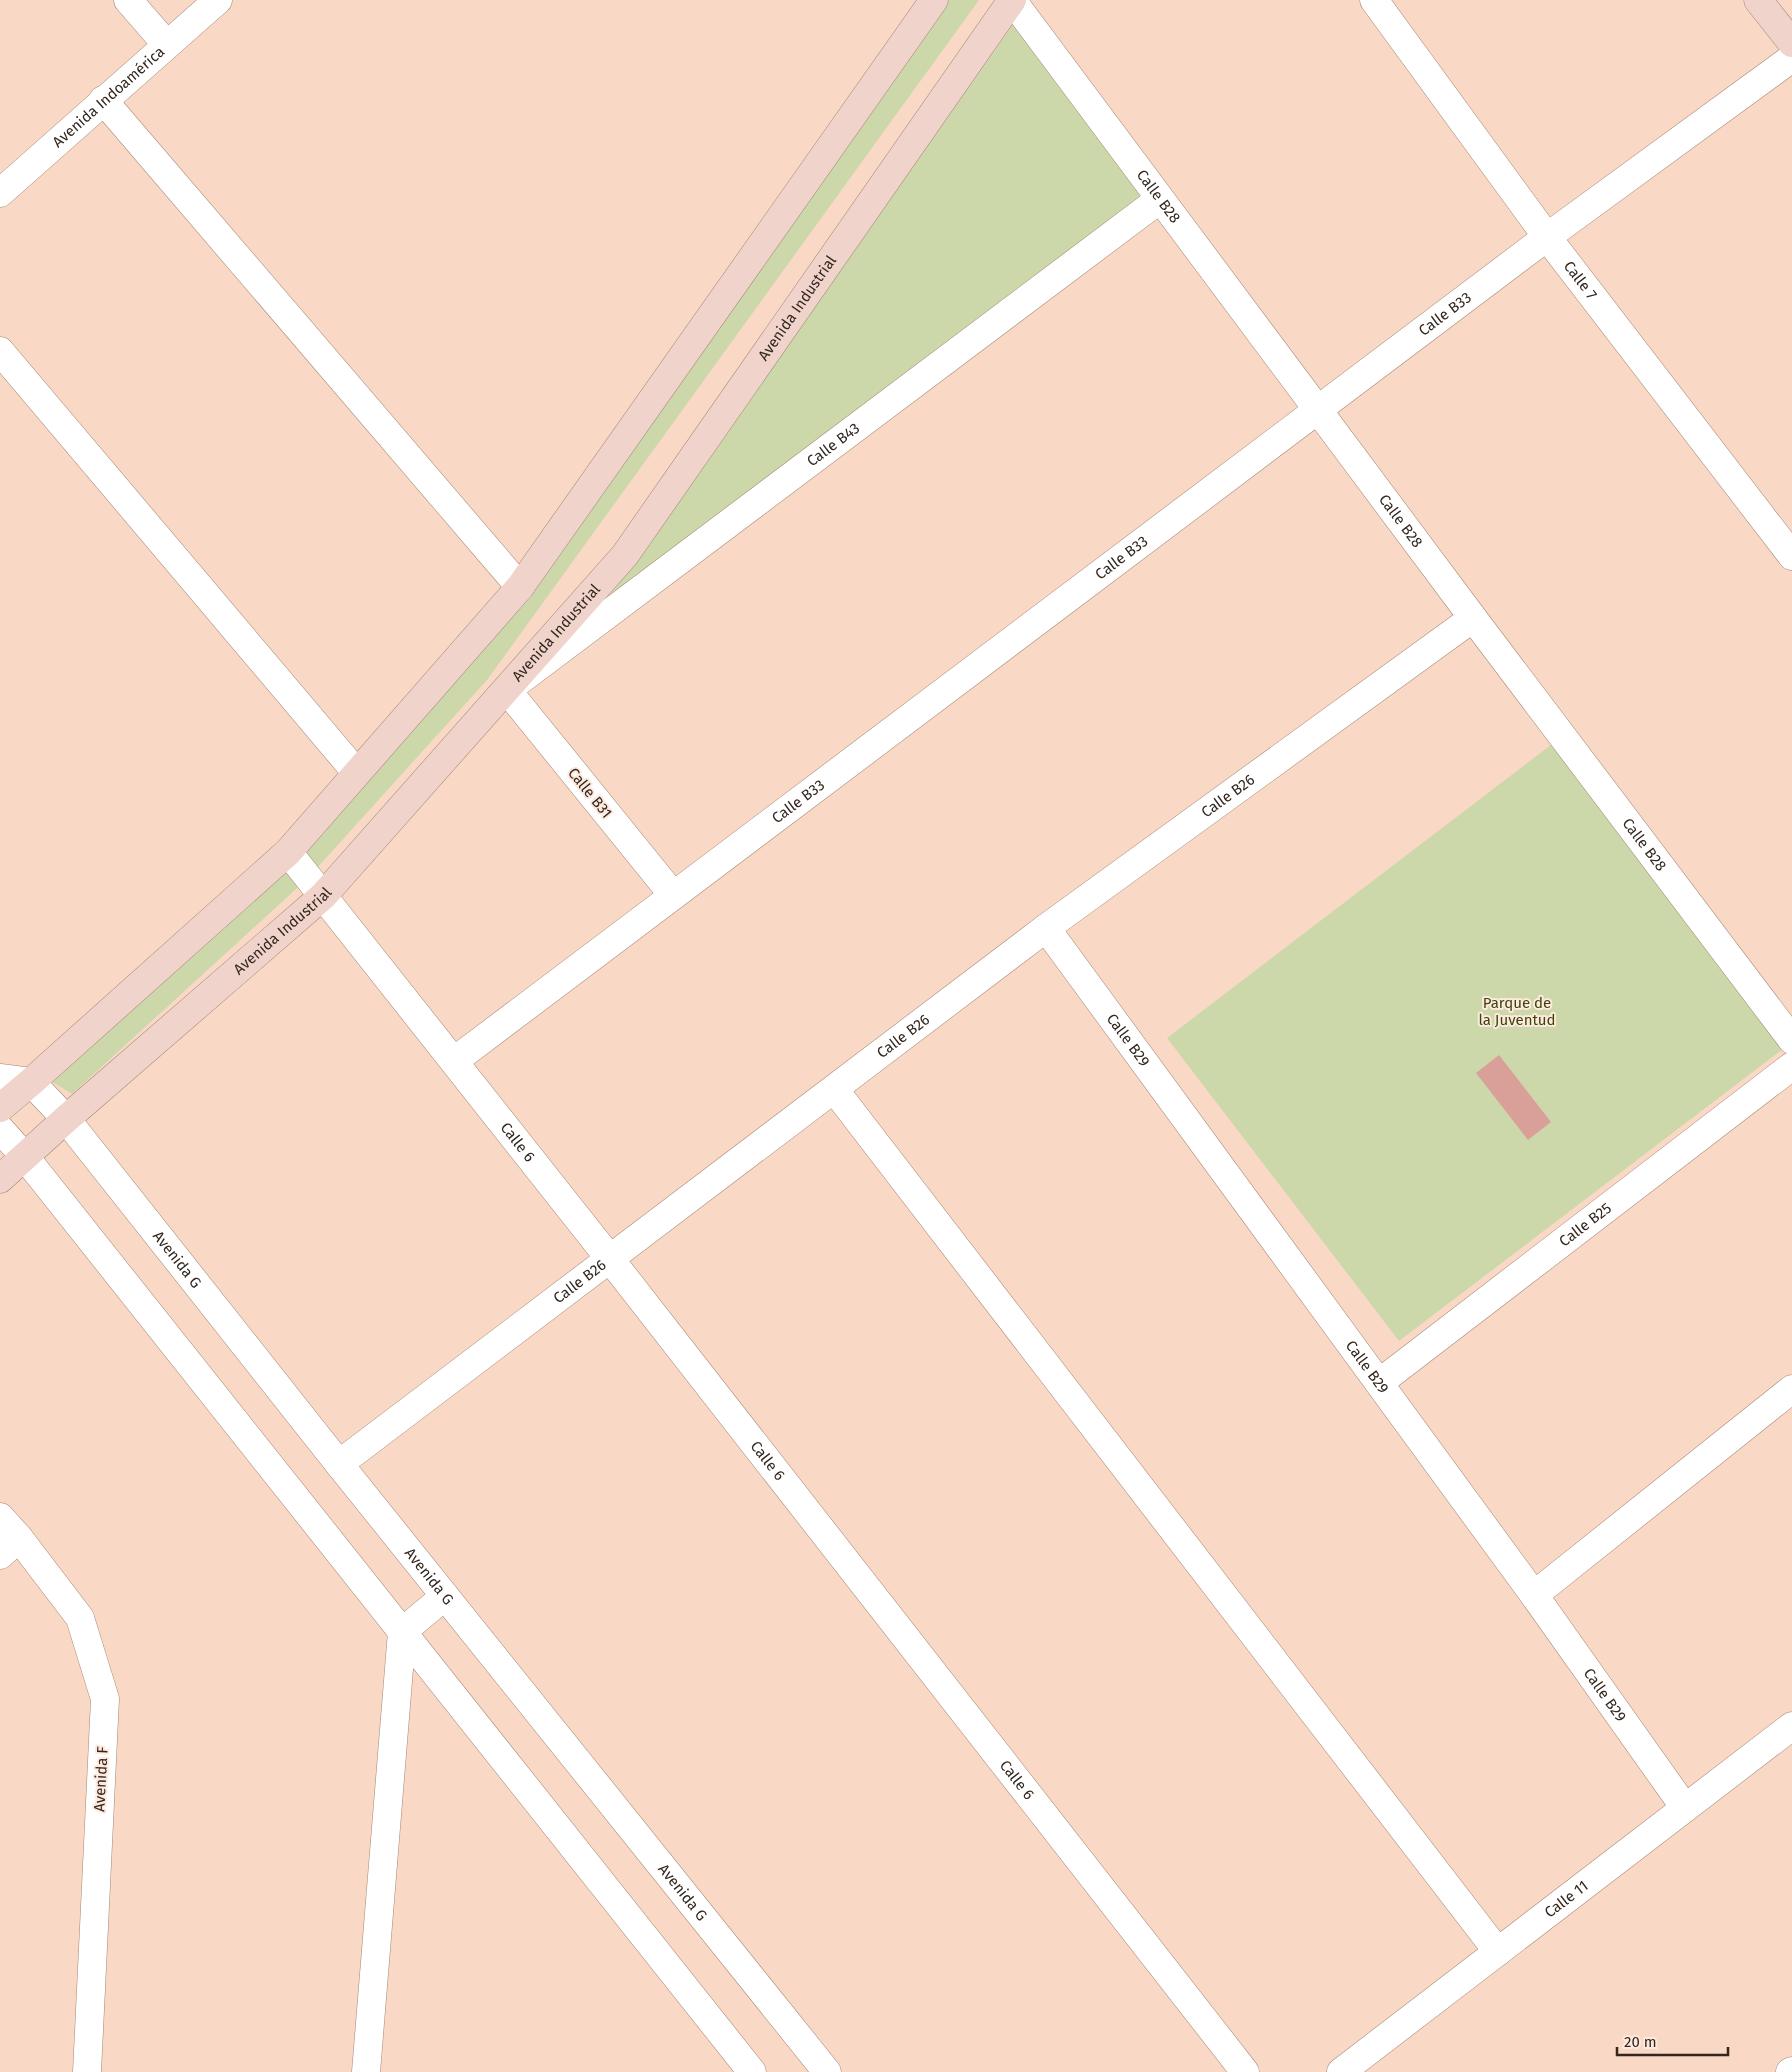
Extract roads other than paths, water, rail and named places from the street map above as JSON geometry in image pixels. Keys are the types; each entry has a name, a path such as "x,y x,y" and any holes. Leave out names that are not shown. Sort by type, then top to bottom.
{"main road":[{"path":"0,1108 288,852 356,772 520,587 934,0"},
{"name":"Avenida Industrial","path":"0,1179 66,1119 323,896 625,555 1012,0"},
{"path":"1758,0 1792,43"}],"street":[{"path":"128,0 167,45"},
{"name":"Avenida Indoamérica","path":"0,194 103,100 218,0"},
{"name":"Calle B28","path":"1012,0 1317,410 1792,1040"},
{"name":"Calle 7","path":"1374,0 1547,237 1792,556"},
{"name":"Calle B33","path":"454,1061 1547,237 1792,58"},
{"path":"103,100 520,587"},
{"name":"Calle B43","path":"507,690 1160,199"},
{"path":"0,351 356,772"},
{"name":"Calle B26","path":"339,1464 1046,928 1473,618"},
{"name":"Calle B31","path":"507,690 673,895"},
{"name":"Calle 6","path":"288,852 610,1259 1245,2072"},
{"name":"Calle B29","path":"1046,928 1534,1595 1686,1808"},
{"name":"Calle B25","path":"1379,1384 1792,1066"},
{"path":"0,1078 31,1082"},
{"name":"Avenida G","path":"31,1082 66,1119 339,1464 827,2072"},
{"path":"834,1089 1498,1952"},
{"path":"0,1129 25,1157 752,2072"},
{"path":"1534,1595 1792,1389"},
{"name":"Avenida F","path":"0,1517 10,1546 80,1618 105,1699 87,2072"},
{"path":"366,2072 402,1632 445,1596"},
{"name":"Calle 11","path":"1341,2072 1792,1726"}],"park label":[{"name":"Parque de la Juventud","path":"1517,1012"}]}
